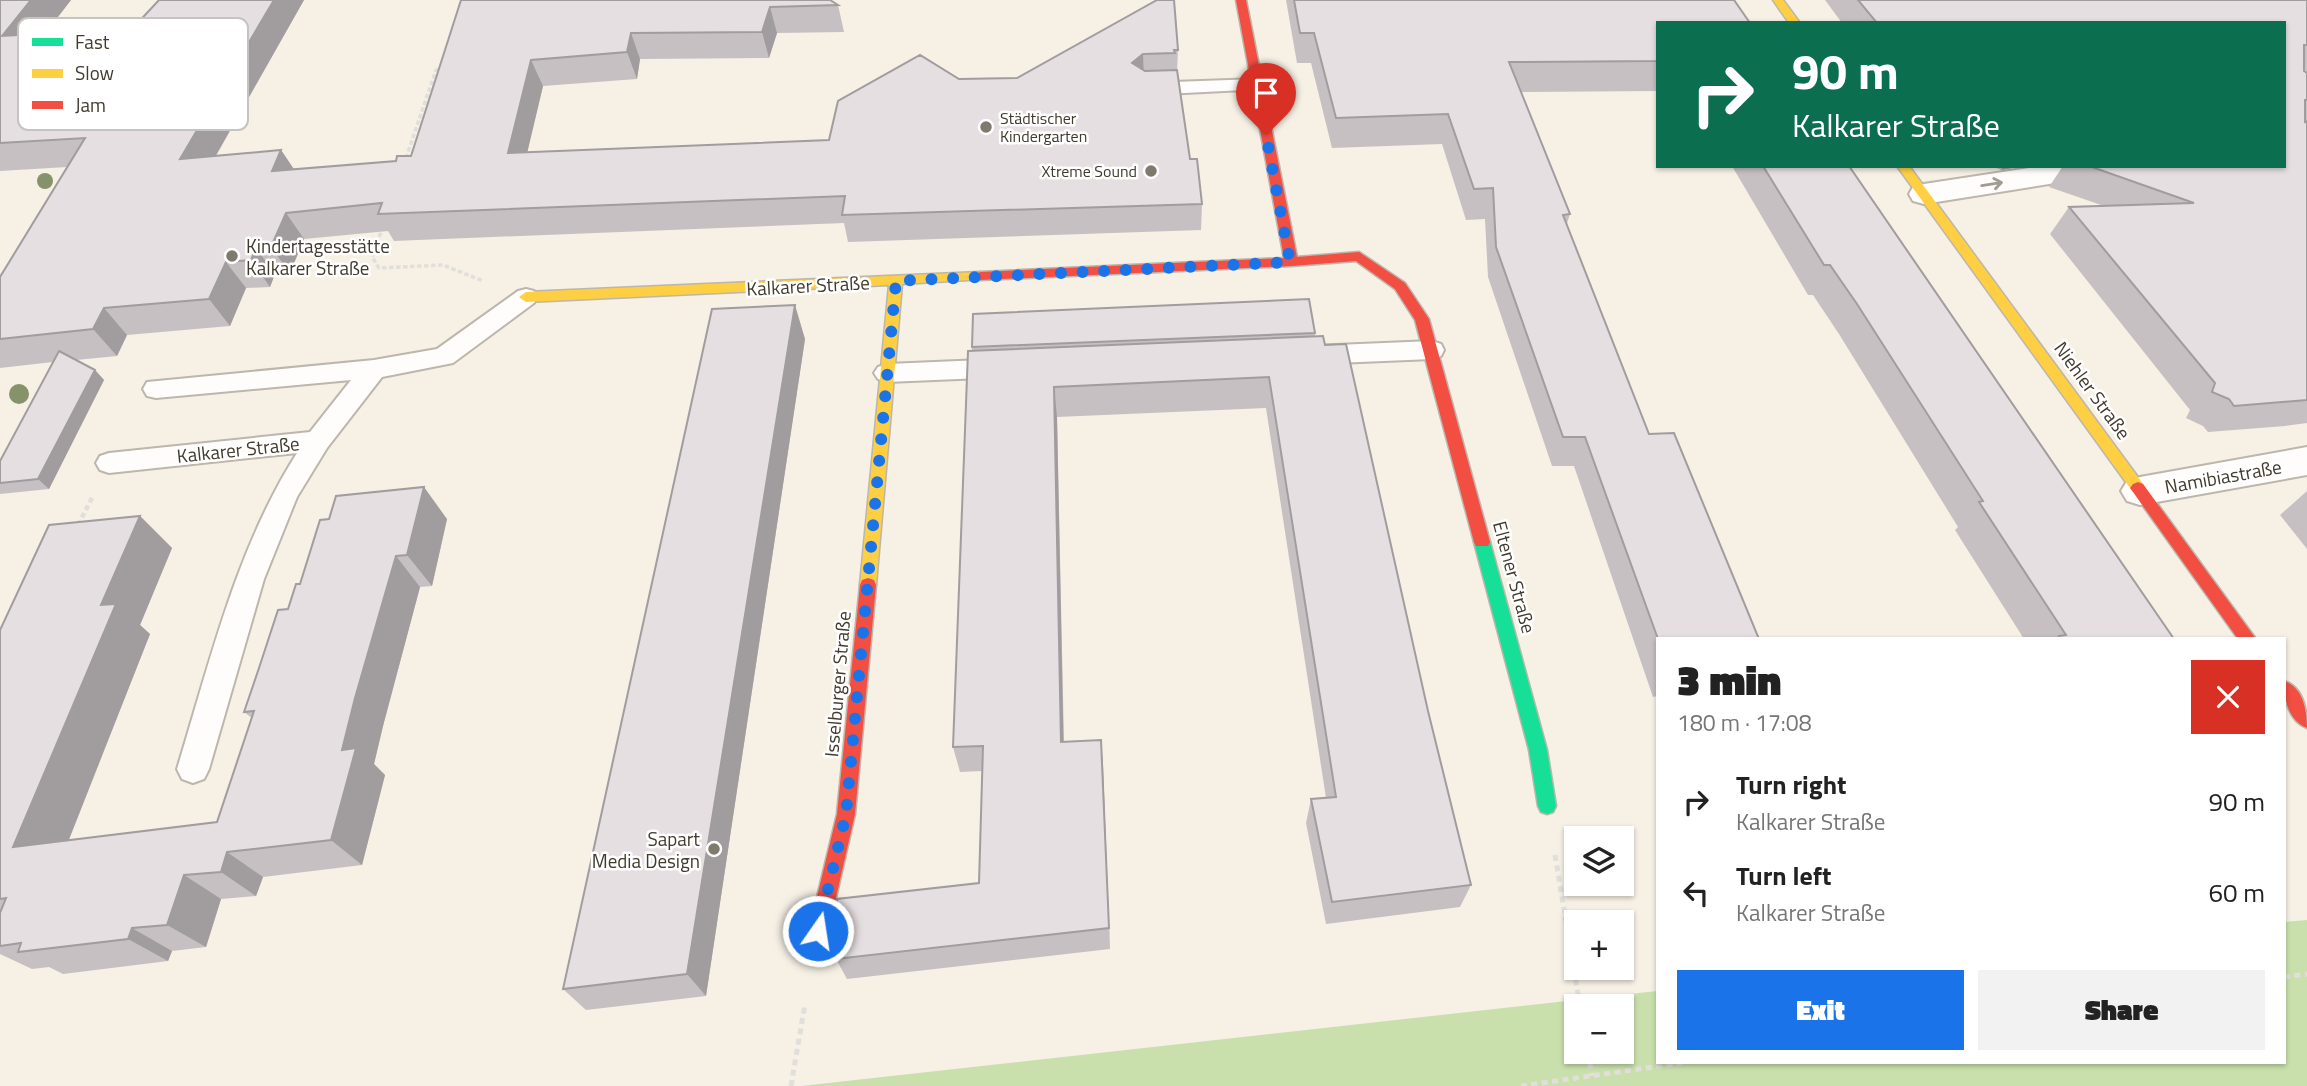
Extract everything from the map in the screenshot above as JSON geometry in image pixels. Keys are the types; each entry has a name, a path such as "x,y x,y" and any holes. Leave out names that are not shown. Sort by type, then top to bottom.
{"street":[{"path":"1241,0 1290,262"},
{"path":"1778,0 1794,21"},
{"name":"Niehler Straße","path":"1904,168 2247,637"},
{"path":"1924,194 2092,168"},
{"name":"Eltener Straße","path":"1290,262 1359,256 1400,286 1422,319 1535,737 1547,807"},
{"name":"Kalkarer Straße","path":"526,297 1290,262"},
{"name":"Isselburger Straße","path":"813,955 846,814 896,281"},
{"name":"Namibiastraße","path":"2140,491 2307,461"},
{"path":"2286,691 2307,720"}],"lane":[{"path":"1145,89 1257,85"},
{"path":"156,389 374,369 444,357 526,297"},
{"path":"1292,356 1432,350"},
{"path":"887,373 1027,367"},
{"name":"Kalkarer Straße","path":"109,463 318,441 374,369"},
{"path":"193,769 250,579 285,494 318,441"}],"path":[{"path":"402,170 436,70 447,66"},
{"path":"385,220 372,257 379,268 443,265 526,297"},
{"path":"73,536 109,463"},
{"path":"1547,807 1578,994"},
{"path":"791,1086 813,955"},
{"path":"2286,977 2307,974"},
{"path":"1590,1064 1592,1076"},
{"path":"1521,1086 1673,1064"}],"green space":[{"path":"2307,920 2307,1086 801,1086 1564,1001 1564,1064 1634,1064 1634,994 1630,994 1656,991 1656,1064 2286,1064 2286,922"}],"building":[{"path":"0,0 31,0 2,36 18,35 18,130 197,130 180,159 281,150 272,171 396,161 397,156 411,156 461,0 830,0 838,5 770,7 762,32 631,33 627,52 531,60 508,153 829,140 838,101 920,55 959,79 1017,78 1157,0 1174,0 1178,50 1174,50 1175,53 1143,54 1132,63 1145,71 1177,70 1190,159 1197,159 1202,204 842,215 845,196 378,214 382,203 286,213 271,247 256,248 251,260 226,262 209,299 104,308 93,329 0,339 0,277 85,138 0,143"},
{"path":"159,0 274,0 248,44 248,18 142,18"},
{"path":"1294,0 1734,0 1749,21 1656,21 1656,61 1509,62 1570,214 1563,215 1649,434 1674,433 1758,637 1657,637 1585,437 1563,437 1496,247 1493,188 1474,189 1448,114 1336,118 1314,33 1300,33"},
{"path":"1858,0 2307,0 2304,71 2307,73 2307,400 2234,406 2229,399 2212,392 2215,383 2069,207 2194,203 2095,168 2286,168 2286,21 1875,21"},
{"path":"1764,168 1850,168 2173,637 2060,637 2066,635 1979,502 1983,501 1857,304 1830,265 1824,265"},
{"path":"1309,299 1315,333 972,347 973,314"},
{"path":"795,305 687,974 563,989 712,309"},
{"path":"1323,336 1325,345 1346,344 1428,711 1471,885 1332,902 1311,799 1336,797 1269,377 1054,387 1061,742 1101,740 1109,928 836,959 837,899 979,883 983,746 953,747 968,351"},
{"path":"59,351 95,370 38,479 0,483 0,461"},
{"path":"424,487 407,555 396,556 355,698 342,750 356,748 331,840 227,852 221,872 184,875 167,925 132,928 128,939 18,952 21,943 0,946 0,913 6,898 0,899 0,630 49,525 140,516 101,605 116,604 13,847 217,822 254,711 244,712 278,610 288,609 296,584 300,584 320,520 329,519 336,496"}],"traffic: fast":[{"path":"1482,542 1538,750 1547,806"}],"traffic: slow":[{"path":"1778,0 1794,21"},
{"path":"1904,168 2138,488"},
{"path":"526,297 980,276"},
{"path":"868,585 896,281"}],"traffic: jam":[{"path":"980,276 1291,262 1241,0"},
{"path":"1291,262 1359,256 1400,286 1422,319 1482,542"},
{"path":"2138,488 2247,637"},
{"path":"813,955 846,814 868,585"},
{"path":"2286,691 2307,720"}],"place":[{"name":"Städtischer Kindergarten","path":"986,127"},
{"name":"Xtreme Sound","path":"1151,171"},
{"name":"Kindertagesstätte Kalkarer Straße","path":"232,256"},
{"name":"Sapart Media Design","path":"714,849"}],"route":[{"path":"818,931 846,814 896,281 1290,262 1266,135"}]}
